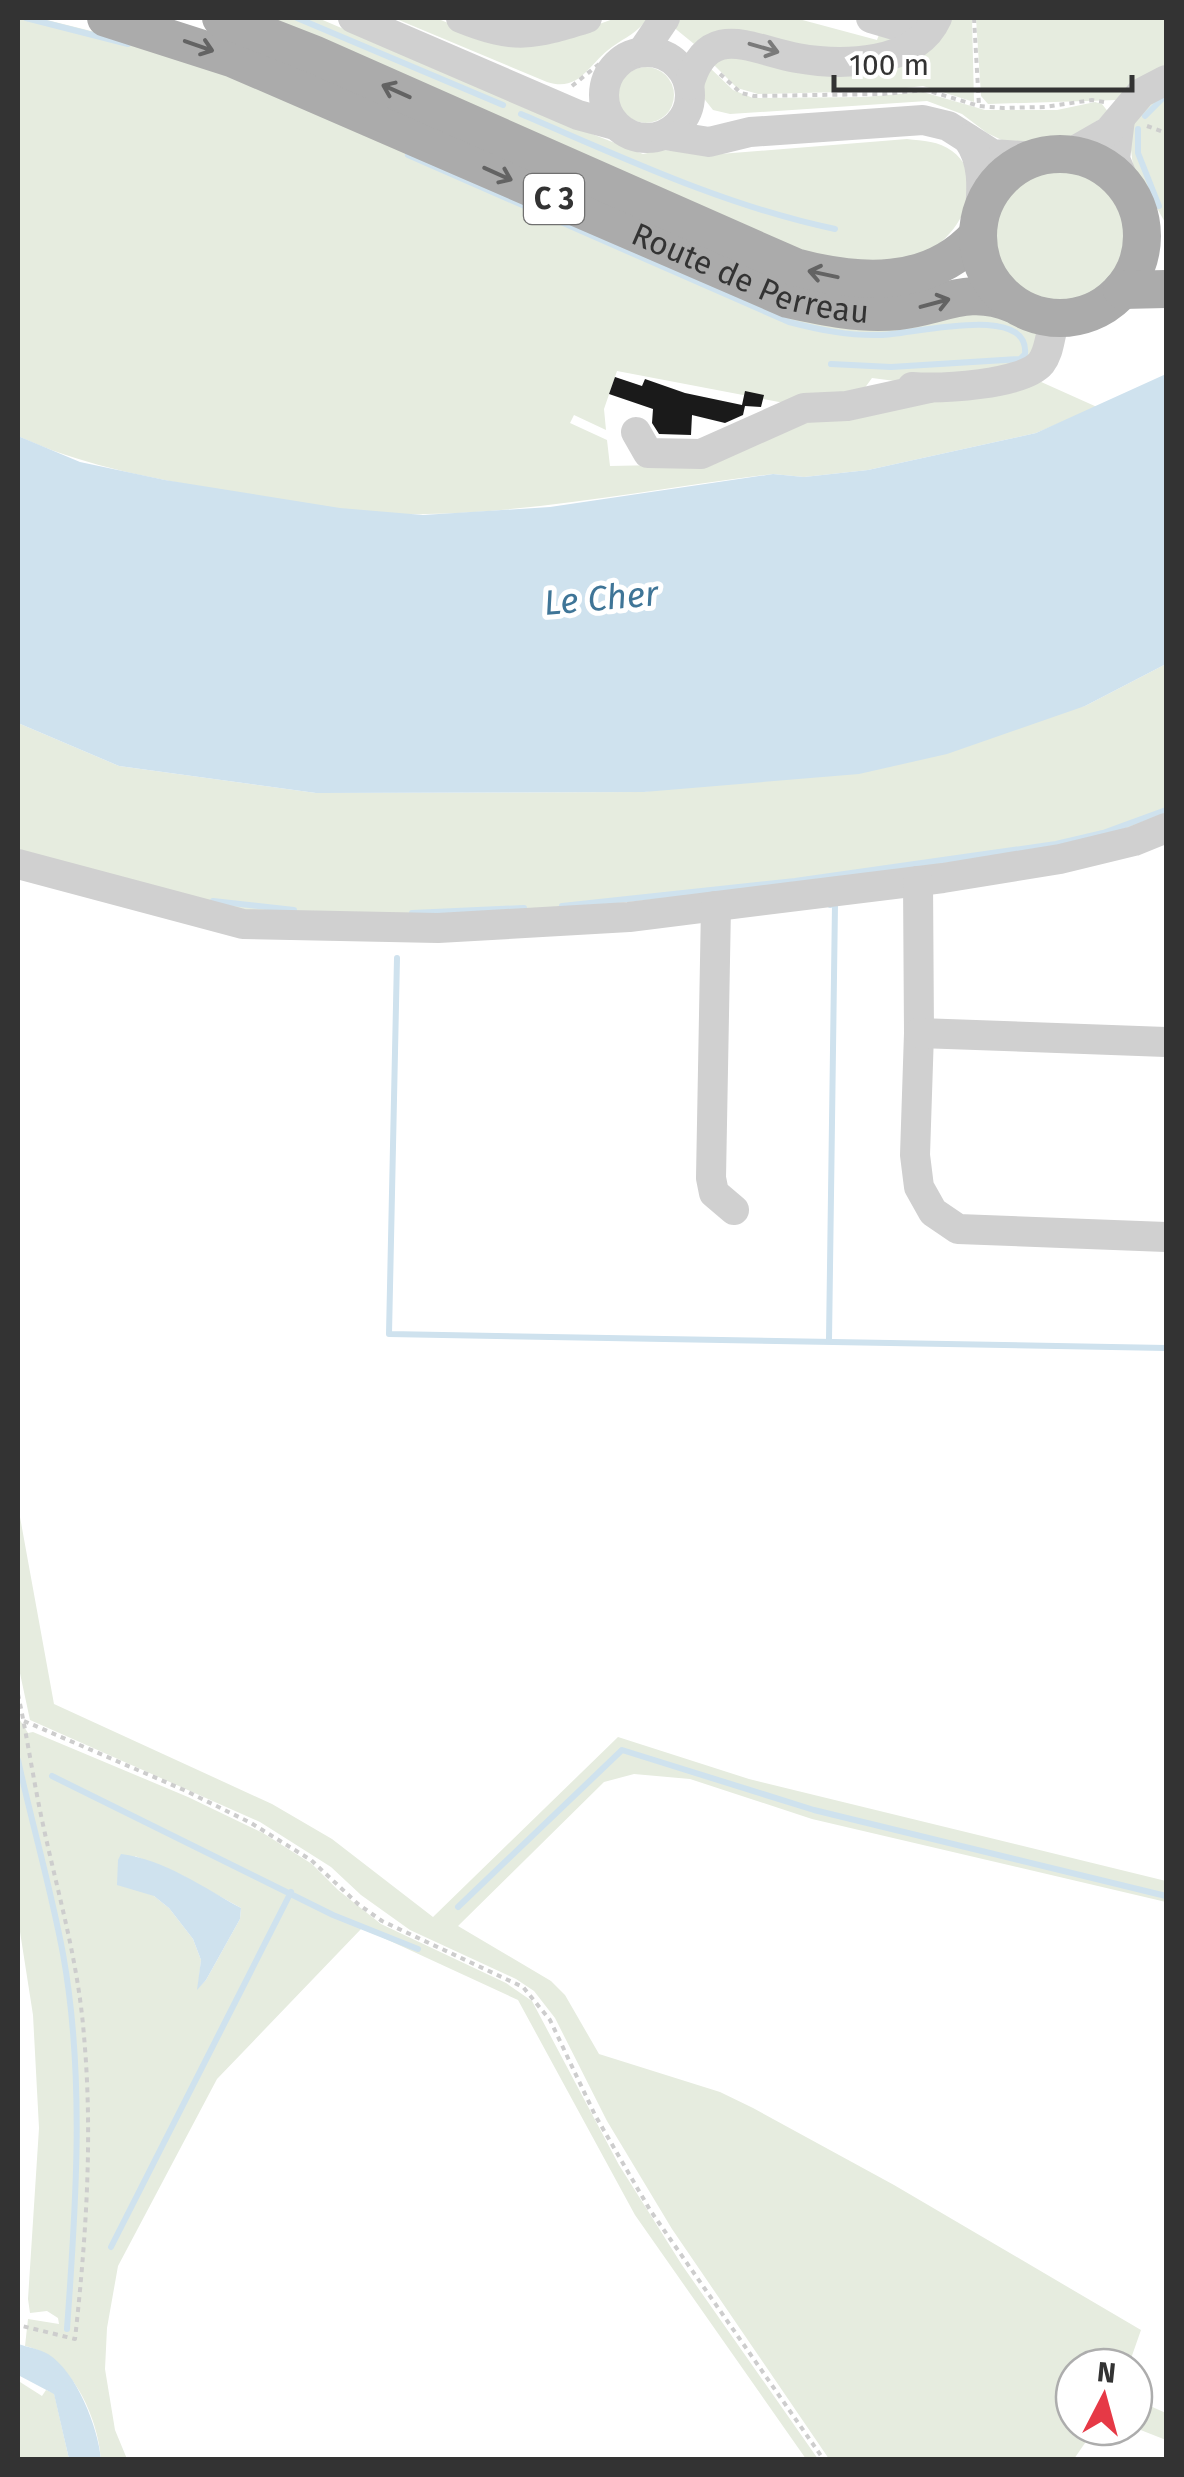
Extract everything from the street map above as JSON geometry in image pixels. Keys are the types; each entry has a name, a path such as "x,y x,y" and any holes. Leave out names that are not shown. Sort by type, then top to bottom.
{"main road":[{"name":"Route de Perreau","path":"106,18 234,59 788,299 861,312 894,311 981,294 1013,304"},
{"name":"Route de Perreau","path":"222,18 313,54 795,267 864,280 910,276 943,264 965,250 979,225"},
{"path":"1052,156 1102,165 1127,188 1154,240 1122,290 1092,312 1056,318 1034,314 1013,304 991,282 978,252 979,225 1001,178 1052,156"},
{"path":"1122,290 1166,289"}],"street":[{"path":"352,18 592,120 615,125 638,138 665,135 709,142 750,132 923,120 948,126 992,154 1052,156 1098,139 1141,93 1166,80"},
{"path":"462,18 500,32 527,34 587,18"},
{"path":"642,52 665,18"},
{"path":"871,18 898,26 910,18"},
{"path":"665,135 688,112 690,87 703,56 714,48 734,42 798,58 868,59 914,46 937,18"},
{"path":"546,100 578,94 625,58 642,52 660,54 676,62 698,109 706,116 750,132"},
{"path":"612,70 604,104 615,125"},
{"path":"1122,116 1115,158 1127,188"},
{"path":"968,140 975,149 981,172 979,225"},
{"path":"636,432 648,453 701,454 804,408 847,406 928,388 1013,378 1032,372 1044,358 1056,318"},
{"path":"859,384 928,388"},
{"path":"18,864 243,924 438,928 629,917 918,881 1060,860 1134,841 1166,828"},
{"path":"918,881 920,1032 916,1155 919,1187 932,1212 958,1229 1166,1236"},
{"path":"716,906 711,1178 714,1193 734,1210"},
{"path":"920,1032 1166,1042"}],"path":[{"path":"974,18 979,106"},
{"path":"703,56 729,84 754,96 926,90 979,106 1045,107 1092,100 1106,102 1122,116 1166,133"},
{"path":"18,1694 42,1822 73,1944 84,2038 89,2157 75,2340 18,2325"},
{"path":"24,1721 184,1790 251,1824 312,1860 382,1921 523,1986 550,2020 595,2115 650,2210 824,2460"}],"shaded area":[{"path":"18,18 39,18 163,49 305,101 994,307 1029,325 1037,335 1038,344 1020,366 895,381 872,378 864,389 800,406 617,371 604,409 606,430 574,415 570,423 607,440 610,466 658,465 785,426 1039,381 1097,407 1036,433 868,470 804,477 773,474 470,512 399,514 316,506 158,479 64,454 18,436"},
{"path":"268,18 318,18 643,154 662,150 720,154 907,139 936,143 952,151 964,164 969,195 956,226 931,250 917,256 873,262 800,251"},
{"path":"394,18 436,18 470,32 566,36 616,18 648,18 583,75 558,84"},
{"path":"677,18 795,18 877,40 881,29 904,41 847,49 699,48 672,26"},
{"path":"945,18 972,18 974,102 923,86 758,94 737,88 710,61 718,54 835,68"},
{"path":"976,18 1166,18 1166,67 1116,100 988,104 981,96"},
{"path":"707,65 733,90 753,98 923,92 985,110 1057,110 1095,102 1109,113 1074,136 1008,143 962,114 927,101 730,114 713,110 698,91"},
{"path":"646,67 666,75 674,95 666,115 646,123 626,115 618,95 626,75"},
{"path":"1166,91 1166,224 1133,166 1129,134 1137,114"},
{"path":"1059,167 1086,173 1108,188 1123,210 1129,237 1123,264 1108,286 1086,301 1059,307 1032,301 1010,286 995,264 989,237 995,210 1010,188 1032,173"},
{"path":"1166,664 1166,820 1011,861 490,917 244,913 18,858 18,723 119,766 316,793 644,792 1085,706"},
{"path":"18,1506 54,1704 272,1804 332,1839 433,1917 618,1737 749,1779 1166,1881 1166,1902 812,1819 690,1779 634,1774 604,1782 458,1926 551,1981 565,1995 599,2054 720,2092 753,2108 894,2185 1141,2330 1135,2347 1054,2347 1054,2447 1082,2447 1074,2459 829,2459 672,2229 607,2121 555,2018 534,1991 410,1930 361,1895 331,1867 260,1822 30,1720 18,1664"},
{"path":"18,1717 28,1733 188,1797 263,1833 312,1864 381,1924 506,1983 532,2001 619,2165 682,2265 818,2459 806,2459 635,2215 518,2000 362,1928 217,2079 118,2266 107,2328 105,2369 115,2430 127,2459 101,2459 94,2425 79,2390 56,2362 25,2346 28,2319 59,2324 58,2318 47,2311 30,2313 28,2299 39,2128 33,2015 18,1919","holes":["135,1856 183,1876 241,1908 240,1919 198,1988 201,1960 193,1939 169,1908 154,1896"]},
{"path":"20,2382 42,2396 46,2390 54,2393 69,2459 18,2460"},
{"path":"1154,2408 1166,2413 1166,2440 1154,2435"}],"water":[{"name":"Le Cher","path":"1166,374 1166,664 1085,706 947,754 859,774 644,792 316,793 119,766 18,723 18,436 80,462 165,480 340,508 423,515 550,507 773,474 804,477 868,470 1036,433"},
{"path":"121,1854 168,1868 241,1908 240,1919 197,1990 201,1960 193,1939 169,1908 154,1896 117,1885"},
{"path":"18,2344 48,2354 68,2374 91,2417 101,2459 69,2459 54,2394 18,2375"}],"building":[{"path":"615,377 642,386 645,379 685,393 742,405 745,391 764,395 761,407 745,406 743,415 725,423 692,415 691,435 659,434 652,423 653,409 609,394"}],"waterway":[{"path":"26,18 128,44"},
{"path":"297,18 503,105"},
{"path":"1145,116 1165,96"},
{"path":"521,114 714,194 835,229"},
{"path":"1138,129 1138,153 1159,206"},
{"path":"408,155 789,322 869,335 989,325 1009,329 1021,338 1025,354 1020,359 891,367 831,364"},
{"path":"562,906 795,881 1056,844 1103,833 1166,810"},
{"path":"213,901 294,910"},
{"path":"829,1340 835,904 830,905"},
{"path":"412,913 524,908"},
{"path":"397,958 389,1334 1166,1348"},
{"path":"458,1907 622,1750 814,1810 1166,1896"},
{"path":"18,1760 53,1905 70,2000 76,2094 67,2329"},
{"path":"52,1776 333,1915 418,1949"},
{"path":"111,2247 291,1892"}]}
